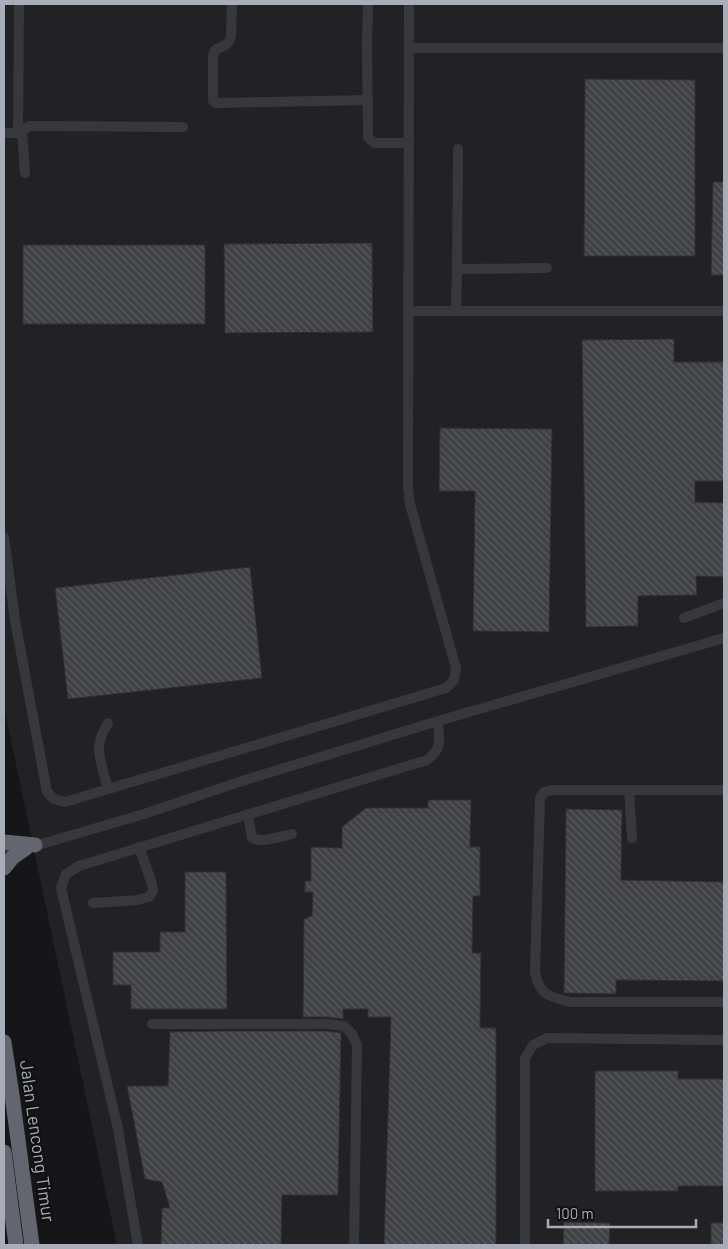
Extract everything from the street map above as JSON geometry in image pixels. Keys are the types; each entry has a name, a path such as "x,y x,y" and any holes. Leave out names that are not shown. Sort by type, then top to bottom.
{"highway":[{"path":"4,842 30,847"},
{"path":"4,868 13,858 30,847"},
{"name":"Jalan Lencong Timur","path":"4,1042 32,1245"},
{"name":"Jalan Lencong Timur","path":"4,1152 16,1245"}],"street":[{"path":"19,4 20,131 25,173"},
{"path":"232,4 230,41 215,50 213,56 213,101 216,103 368,100"},
{"path":"368,4 368,137 375,143 409,143"},
{"path":"4,537 15,620 47,792 54,799 65,802 446,688 454,680 456,668 410,504 408,488 409,4"},
{"path":"409,48 724,48"},
{"path":"4,133 20,131 29,126 183,127"},
{"path":"456,311 458,149"},
{"path":"457,269 547,268"},
{"path":"408,311 724,311"},
{"path":"684,618 724,603"},
{"path":"4,855 144,814 242,781 438,721 724,638"},
{"path":"138,1245 118,1129 61,888 66,874 79,866 139,847 426,760 435,754 440,746 438,721"},
{"path":"108,723 99,745 108,789"},
{"path":"724,790 551,790 544,792 540,798 535,972 538,984 544,993 570,1002 724,1002"},
{"path":"629,790 632,838"},
{"path":"248,814 252,838 262,840 292,834"},
{"path":"93,903 138,900 149,897 153,891 152,884 139,847"},
{"path":"152,1024 327,1024 344,1026 352,1034 357,1045 354,1245"},
{"path":"525,1245 525,1058 533,1045 547,1038 724,1040"}],"shaded area":[{"path":"4,4 724,4 724,1245 117,1245 4,707"}],"building":[{"path":"585,79 695,80 695,256 584,256"},
{"path":"713,182 724,182 724,275 711,275"},
{"path":"372,243 373,332 225,333 224,244"},
{"path":"23,245 205,245 205,324 23,324"},
{"path":"674,339 674,362 724,362 724,481 695,481 695,502 724,503 724,577 696,576 697,595 638,596 638,626 586,627 582,340"},
{"path":"440,428 552,429 549,632 473,631 475,491 439,491"},
{"path":"250,567 262,678 68,699 55,588"},
{"path":"428,800 471,800 470,847 480,847 480,896 473,896 472,953 481,953 480,1028 496,1028 496,1245 384,1245 391,1017 368,1017 368,1009 343,1009 343,1019 303,1017 304,919 312,916 313,892 305,892 305,881 311,881 311,847 342,848 342,827 366,808 428,808"},
{"path":"566,809 622,810 621,880 724,882 724,981 616,980 616,994 564,993"},
{"path":"185,872 226,872 227,1009 131,1009 131,985 113,985 113,952 160,952 160,932 185,932"},
{"path":"327,1031 341,1033 338,1195 282,1195 281,1245 161,1245 162,1208 170,1208 162,1182 145,1179 127,1086 168,1086 170,1032"},
{"path":"595,1071 678,1071 678,1079 724,1079 724,1186 678,1186 678,1191 595,1191"},
{"path":"564,1222 610,1223 609,1245 563,1245"},
{"path":"711,1223 724,1223 724,1245 711,1245"}]}
